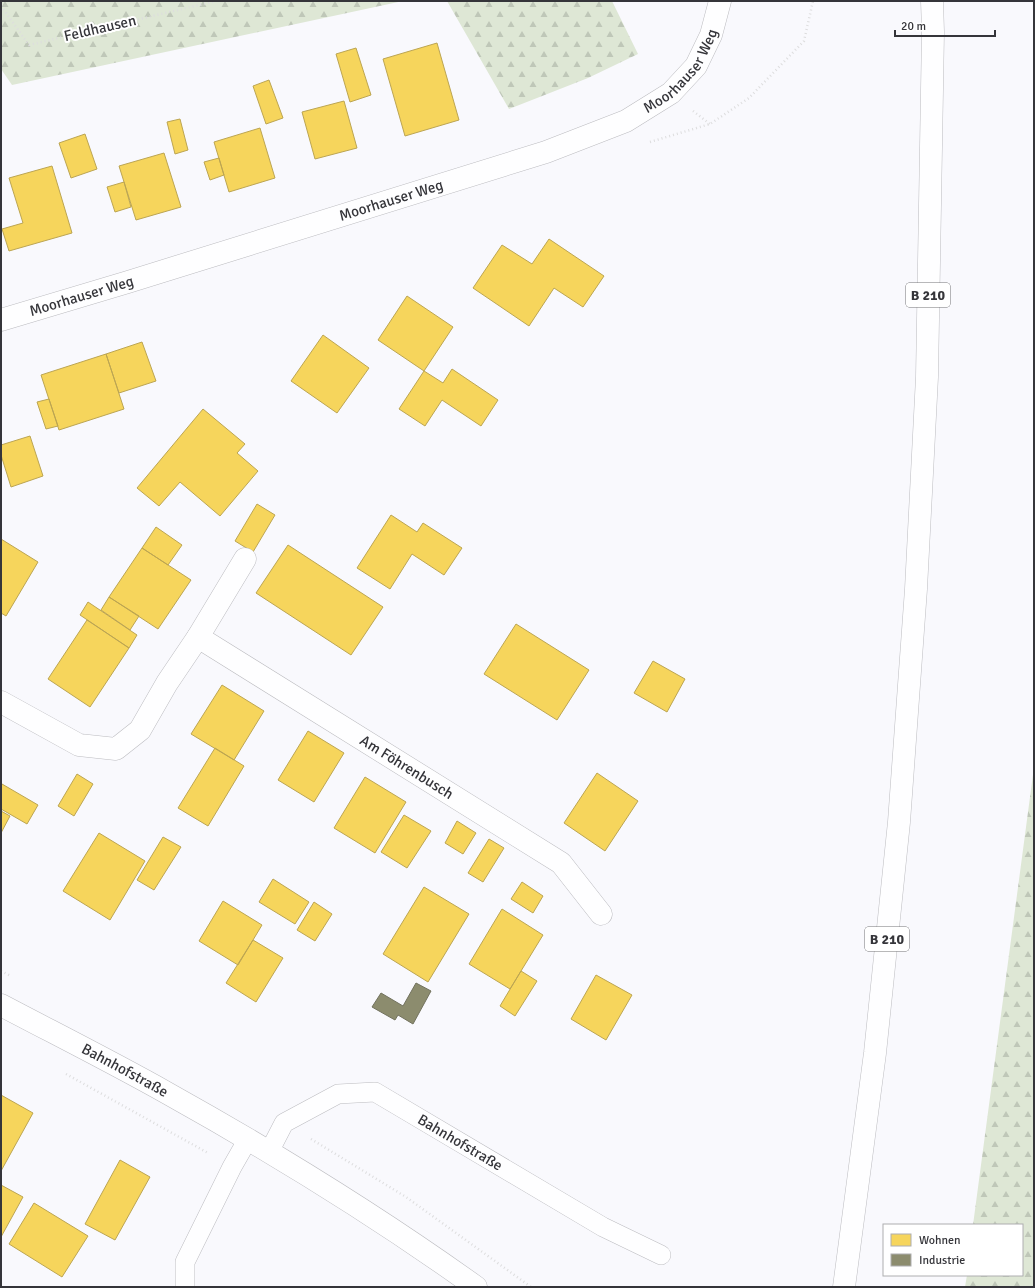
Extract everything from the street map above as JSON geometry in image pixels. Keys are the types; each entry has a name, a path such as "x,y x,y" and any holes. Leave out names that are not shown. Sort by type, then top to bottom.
{"main road":[{"name":"Moorhauser Weg","path":"1,320 546,152 626,121 671,93 696,66 711,35 720,1"},
{"name":"B 210","path":"844,1287 875,1053 899,822 916,597 926,376 932,1"},
{"path":"1,702 79,745 116,749 140,730 167,683 198,637 245,558"},
{"name":"Am Föhrenbusch","path":"198,637 561,864 601,914"},
{"name":"Bahnhofstraße","path":"1,1005 165,1092 248,1139 373,1217 476,1287"}],"lane":[{"name":"Bahnhofstraße","path":"284,1123 338,1094 375,1092 603,1227 661,1255"},
{"path":"269,1152 284,1123"},
{"path":"185,1287 185,1262 232,1167 248,1139"}],"path":[{"name":"Feldhausen","path":"1,6 29,45 216,1"},
{"path":"657,140 710,124 749,98 804,41 813,1"},
{"path":"62,1072 232,1167"},
{"path":"284,1123 406,1197 531,1287"}],"green space":[{"path":"1,1 403,1 12,85 1,69"},
{"path":"447,1 612,1 638,54 588,78 509,109"},
{"path":"1034,767 1034,1287 965,1287 967,1276 1023,1276 1023,1224 973,1224"}],"building: Wohnen":[{"path":"437,43 459,120 405,136 383,59"},
{"path":"356,48 371,95 350,102 336,54"},
{"path":"269,80 283,118 266,124 253,86"},
{"path":"344,101 357,148 315,159 302,112"},
{"path":"180,119 188,150 175,154 167,122"},
{"path":"260,128 275,178 229,192 214,142"},
{"path":"85,134 97,169 71,178 59,143"},
{"path":"164,153 181,207 136,220 119,166"},
{"path":"219,158 224,175 210,180 204,162"},
{"path":"52,166 72,233 9,251 2,229 23,223 9,178"},
{"path":"124,182 131,207 115,212 107,187"},
{"path":"549,239 604,276 583,307 554,288 529,326 473,288 502,245 532,264"},
{"path":"407,296 453,327 424,371 378,340"},
{"path":"323,335 369,368 337,413 291,381"},
{"path":"142,342 156,381 119,393 106,354"},
{"path":"106,354 124,409 59,430 41,375"},
{"path":"452,369 498,400 481,426 442,400 425,426 399,409 424,371 443,383"},
{"path":"49,399 58,426 46,429 37,402"},
{"path":"203,409 245,444 237,453 258,471 220,516 180,482 159,506 137,488"},
{"path":"30,436 43,476 11,487 1,455 1,445"},
{"path":"257,504 275,515 253,552 235,541"},
{"path":"391,515 417,532 423,523 462,548 444,575 412,554 390,589 357,568"},
{"path":"156,527 182,545 168,565 142,548"},
{"path":"1,539 38,562 6,616 1,613"},
{"path":"288,545 383,607 351,655 256,593"},
{"path":"142,548 191,580 158,629 109,597"},
{"path":"109,597 139,616 130,630 101,610"},
{"path":"88,602 137,635 129,648 80,615"},
{"path":"87,620 129,648 90,707 48,679"},
{"path":"516,624 589,670 557,720 484,674"},
{"path":"653,661 685,679 667,712 634,693"},
{"path":"222,685 264,711 234,760 191,734"},
{"path":"308,731 344,753 314,802 278,780"},
{"path":"215,748 244,766 208,826 178,808"},
{"path":"597,773 638,801 605,851 564,823"},
{"path":"77,774 93,784 74,816 58,806"},
{"path":"365,777 406,802 375,853 334,828"},
{"path":"2,784 38,805 27,824 1,809"},
{"path":"1,811 10,816 1,833"},
{"path":"404,815 431,831 407,868 381,852"},
{"path":"457,821 476,833 463,854 445,843"},
{"path":"99,833 145,861 110,920 63,891"},
{"path":"163,837 181,847 154,890 137,880"},
{"path":"489,839 504,848 483,882 468,873"},
{"path":"273,879 309,902 295,924 259,902"},
{"path":"522,882 543,896 533,913 511,899"},
{"path":"424,887 469,914 428,982 383,954"},
{"path":"223,901 262,925 238,965 199,941"},
{"path":"314,902 332,914 315,941 297,930"},
{"path":"502,909 543,935 510,989 469,964"},
{"path":"253,940 283,958 256,1002 226,983"},
{"path":"521,971 537,981 515,1016 500,1006"},
{"path":"596,975 632,995 606,1040 571,1019"},
{"path":"1,1095 33,1113 1,1171"},
{"path":"120,1160 150,1177 115,1240 85,1224"},
{"path":"1,1185 23,1197 1,1237"},
{"path":"34,1203 88,1236 62,1277 9,1244"}],"building: Industrie":[{"path":"416,983 431,991 413,1024 398,1015 395,1020 372,1007 381,993 403,1006"}]}
